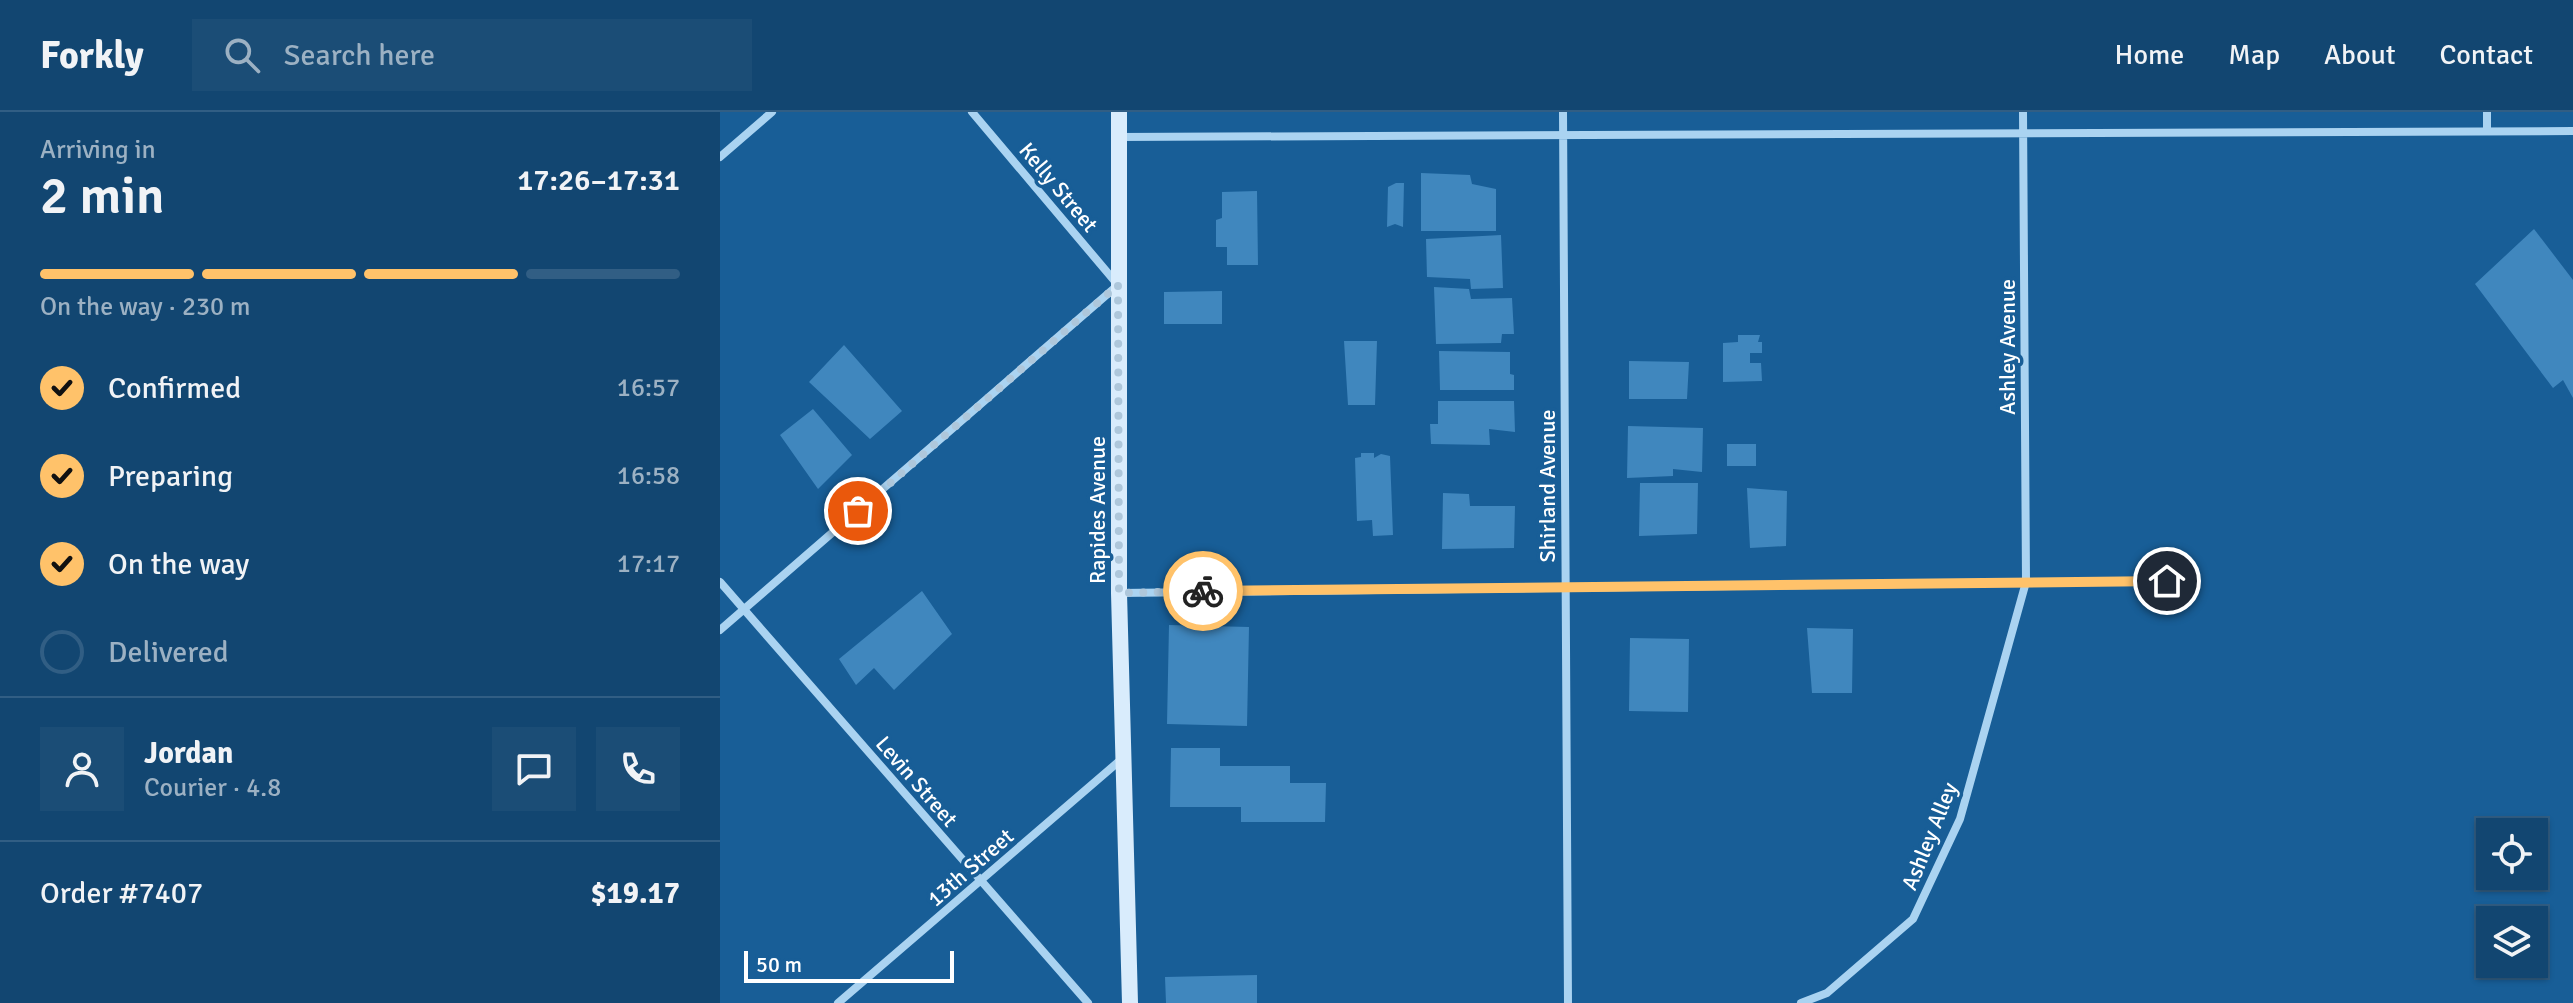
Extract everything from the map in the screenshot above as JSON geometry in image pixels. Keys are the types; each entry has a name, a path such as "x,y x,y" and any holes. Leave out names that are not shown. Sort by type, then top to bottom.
{"main road":[{"name":"Rapides Avenue","path":"1119,112 1119,593 1130,1003"}],"street":[{"path":"720,157 772,112"},
{"name":"Kelly Street","path":"972,112 1118,285"},
{"name":"Shirland Avenue","path":"1563,112 1568,1003"},
{"name":"Ashley Avenue","path":"2023,112 2026,582"},
{"path":"2487,112 2487,131"},
{"path":"1119,137 2573,131"},
{"path":"720,630 1118,285"},
{"path":"1119,593 2167,581"},
{"name":"Levin Street","path":"720,582 1088,1003"},
{"name":"Ashley Alley","path":"1801,1003 1827,993 1913,919 1960,819 2026,582"},
{"name":"13th Street","path":"838,1003 1125,757"}],"building":[{"path":"1421,173 1470,175 1472,184 1496,189 1496,231 1421,231"},
{"path":"1404,183 1403,227 1395,224 1387,227 1388,187"},
{"path":"1257,191 1258,265 1227,265 1227,247 1216,247 1216,220 1222,218 1222,192"},
{"path":"2534,229 2573,280 2573,398 2563,380 2553,388 2475,284"},
{"path":"1501,235 1503,288 1471,289 1470,279 1427,277 1426,239"},
{"path":"1434,287 1469,289 1471,299 1512,298 1514,334 1502,334 1501,343 1436,344"},
{"path":"1222,291 1222,324 1164,324 1164,292"},
{"path":"1738,335 1760,335 1758,342 1762,342 1762,353 1750,353 1750,363 1761,363 1762,381 1723,382 1723,343 1738,342"},
{"path":"1344,341 1377,341 1375,405 1348,405"},
{"path":"844,345 902,411 870,439 809,382"},
{"path":"1439,351 1510,352 1514,390 1440,390"},
{"path":"1629,361 1689,362 1687,399 1629,399"},
{"path":"1438,401 1514,401 1515,432 1489,429 1490,445 1431,444 1430,424 1438,424"},
{"path":"813,409 852,455 818,489 780,435"},
{"path":"1628,426 1703,428 1702,472 1673,469 1673,476 1627,478"},
{"path":"1727,444 1756,444 1756,466 1727,466"},
{"path":"1361,453 1374,453 1374,458 1381,454 1390,456 1393,535 1373,536 1372,520 1357,521 1355,458 1361,457"},
{"path":"1640,483 1698,483 1697,534 1639,536"},
{"path":"1747,488 1787,491 1786,546 1750,548"},
{"path":"1443,493 1469,494 1470,506 1515,506 1514,548 1442,549"},
{"path":"922,591 952,634 894,690 874,668 856,685 839,659"},
{"path":"1169,625 1249,627 1247,726 1167,724"},
{"path":"1807,628 1853,629 1852,693 1812,693"},
{"path":"1630,638 1689,639 1688,712 1629,711"},
{"path":"1171,748 1220,748 1220,766 1290,766 1290,783 1326,783 1325,822 1241,822 1241,807 1170,807"},
{"path":"1257,975 1257,1003 1166,1003 1165,977"}],"way so far":[{"path":"858,511 1118,285 1119,593 1203,591"}],"route":[{"path":"1203,591 2167,581"}]}
